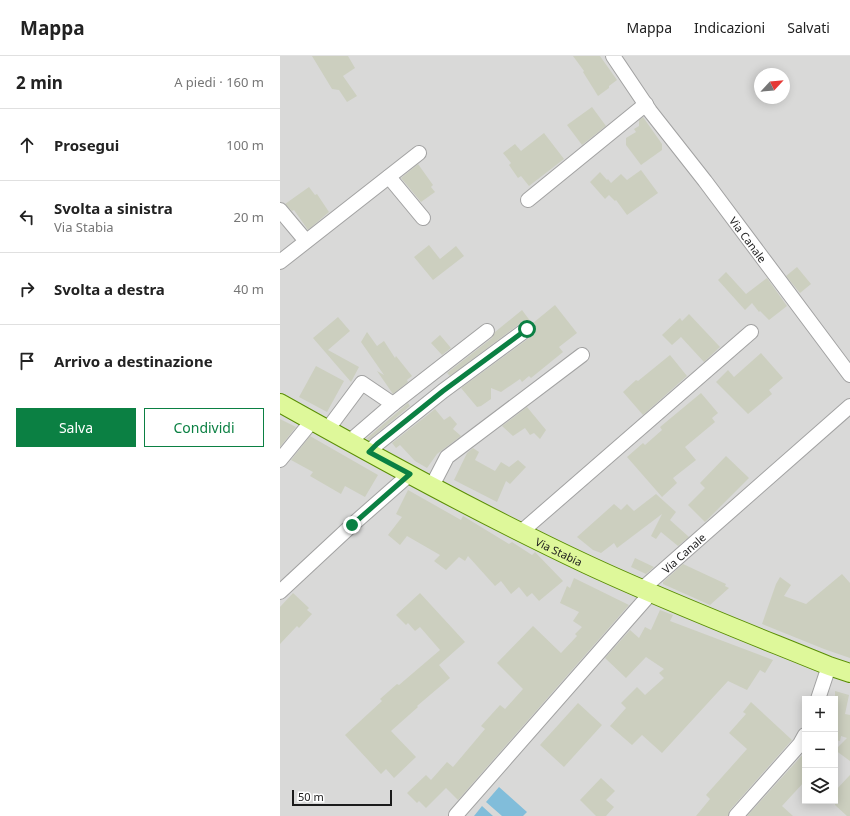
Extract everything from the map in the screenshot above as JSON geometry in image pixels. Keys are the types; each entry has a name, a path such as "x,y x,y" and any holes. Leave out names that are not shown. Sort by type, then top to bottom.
{"main road":[{"name":"Via Stabia","path":"280,403 432,486 587,564 647,591 829,666 850,673"}],"street":[{"name":"Via Canale","path":"613,56 646,104 850,375"},
{"path":"528,200 646,104"},
{"path":"280,262 419,154"},
{"path":"389,177 423,218"},
{"path":"280,210 306,241"},
{"path":"369,452 443,391 527,329"},
{"path":"350,441 487,330"},
{"path":"521,532 751,332"},
{"path":"432,486 446,457 582,355"},
{"path":"280,460 320,425 362,383 394,404"},
{"name":"Via Canale","path":"456,815 647,591 850,406"},
{"path":"280,592 352,525 410,474"},
{"path":"819,696 829,666"},
{"path":"736,816 802,740"}],"shaded area":[{"path":"280,56 850,56 850,816 280,816"},
{"path":"499,787 527,812 523,816 502,816 486,802"},
{"path":"482,806 493,816 474,816"}],"building":[{"path":"312,56 348,56 355,68 343,76 357,96 347,102 339,90 332,89"},
{"path":"573,56 600,56 617,80 598,96 583,72 584,71"},
{"path":"592,107 606,126 582,145 567,125"},
{"path":"643,117 662,144 662,150 641,165 626,145 626,138 636,132 634,129 639,126 639,120"},
{"path":"544,133 564,159 529,186 521,176 518,178 509,165 511,163 503,153 515,144 521,151"},
{"path":"418,164 433,185 431,187 435,192 421,202 401,178"},
{"path":"641,170 658,193 627,215 616,200 615,201 609,195 605,199 590,182 600,172 611,183 621,174 627,180"},
{"path":"309,187 315,195 317,194 329,212 308,230 294,210 292,211 285,204"},
{"path":"429,245 440,259 456,246 464,256 433,280 414,257"},
{"path":"797,267 811,284 800,293 786,276"},
{"path":"726,272 746,294 767,278 787,306 769,320 760,311 759,312 752,303 745,310 718,280"},
{"path":"555,305 577,333 559,347 563,352 531,378 529,376 522,382 520,379 501,392 491,388 491,399 477,407 461,388 532,336 535,333 533,323"},
{"path":"522,310 531,322 522,322 450,376 447,373 492,338 495,332"},
{"path":"689,314 720,347 704,362 681,337 672,345 662,335 680,318 682,321"},
{"path":"338,317 350,331 328,350 359,367 351,382 313,338"},
{"path":"367,332 377,346 384,341 395,358 396,356 412,376 407,380 408,382 393,394 377,371 384,375 361,342"},
{"path":"440,335 451,348 442,355 431,343"},
{"path":"761,353 783,378 769,390 772,394 748,414 716,382 728,370 734,377"},
{"path":"670,355 687,376 643,415 623,392 636,380 638,381"},
{"path":"316,366 344,381 327,412 299,397"},
{"path":"701,393 718,413 712,418 715,422 685,447 696,460 673,478 677,483 662,497 627,457 643,443 645,445 662,430 660,427"},
{"path":"408,403 410,406 369,440 366,439"},
{"path":"527,407 546,430 540,439 534,433 530,435 525,428 513,436 502,426"},
{"path":"435,409 444,420 450,416 457,424 453,429 461,436 437,454 427,468 415,461 400,445 396,448 392,443"},
{"path":"280,419 296,427 280,447"},
{"path":"310,436 378,475 365,497 345,486 341,494 310,476 313,472 291,460"},
{"path":"473,448 479,452 475,460 495,471 501,462 509,467 518,460 526,467 510,484 506,481 497,502 454,480 467,453"},
{"path":"726,456 749,478 705,522 688,505 705,488 700,483"},
{"path":"408,490 461,520 463,516 509,544 512,542 532,555 535,552 563,581 539,601 532,593 527,597 519,587 511,594 501,581 495,586 468,556 465,561 459,557 446,570 434,561 440,555 407,536 400,545 388,535 402,517 396,514"},
{"path":"656,494 676,512 670,520 689,537 678,546 661,532 656,539 651,536 662,514 617,548 614,543 601,553 593,550 577,537 614,504 621,510 627,504 634,511"},
{"path":"635,558 654,567 646,574 631,567"},
{"path":"683,564 726,584 725,586 729,588 710,605 663,584 663,582"},
{"path":"842,574 850,583 850,658 762,624 776,584 780,577 791,585 784,596 806,604"},
{"path":"574,578 629,605 458,800 446,788 426,808 419,801 417,803 407,793 426,775 431,780 447,762 453,767 485,729 481,726 500,705 505,709 523,689 497,663 533,626 561,653 577,636 575,634 582,627 573,621 579,612 560,603 567,586 570,588"},
{"path":"293,593 309,608 307,610 312,614 299,628 297,626 280,644 280,607"},
{"path":"420,593 465,642 439,665 450,678 417,706 418,707 391,731 416,757 394,778 386,769 381,774 345,735 382,701 380,699 440,650 420,627 415,631 408,623 406,625 396,615"},
{"path":"660,610 673,615 670,621 773,660 765,673 760,670 747,690 728,681 662,753 642,735 632,745 610,726 626,708 621,703 637,687 645,695 664,678 659,673 664,669 646,657 626,678 605,658 630,630 639,638 645,627 651,630"},
{"path":"835,691 849,695 845,714 850,715 850,761 838,752 838,747 847,738 841,736 840,741 838,741 838,696 835,696"},
{"path":"751,702 792,740 730,810 728,816 696,816 710,799 706,795 747,749 729,733 746,714 743,712"},
{"path":"578,703 602,725 564,767 540,745"},
{"path":"802,755 802,784 782,806 793,816 747,816"},
{"path":"850,775 850,816 847,816 835,805 838,804 838,788"},
{"path":"601,778 615,791 606,800 614,807 606,816 596,816 580,800"}],"route":[{"path":"352,525 410,474 369,452 443,391 527,329"}]}
